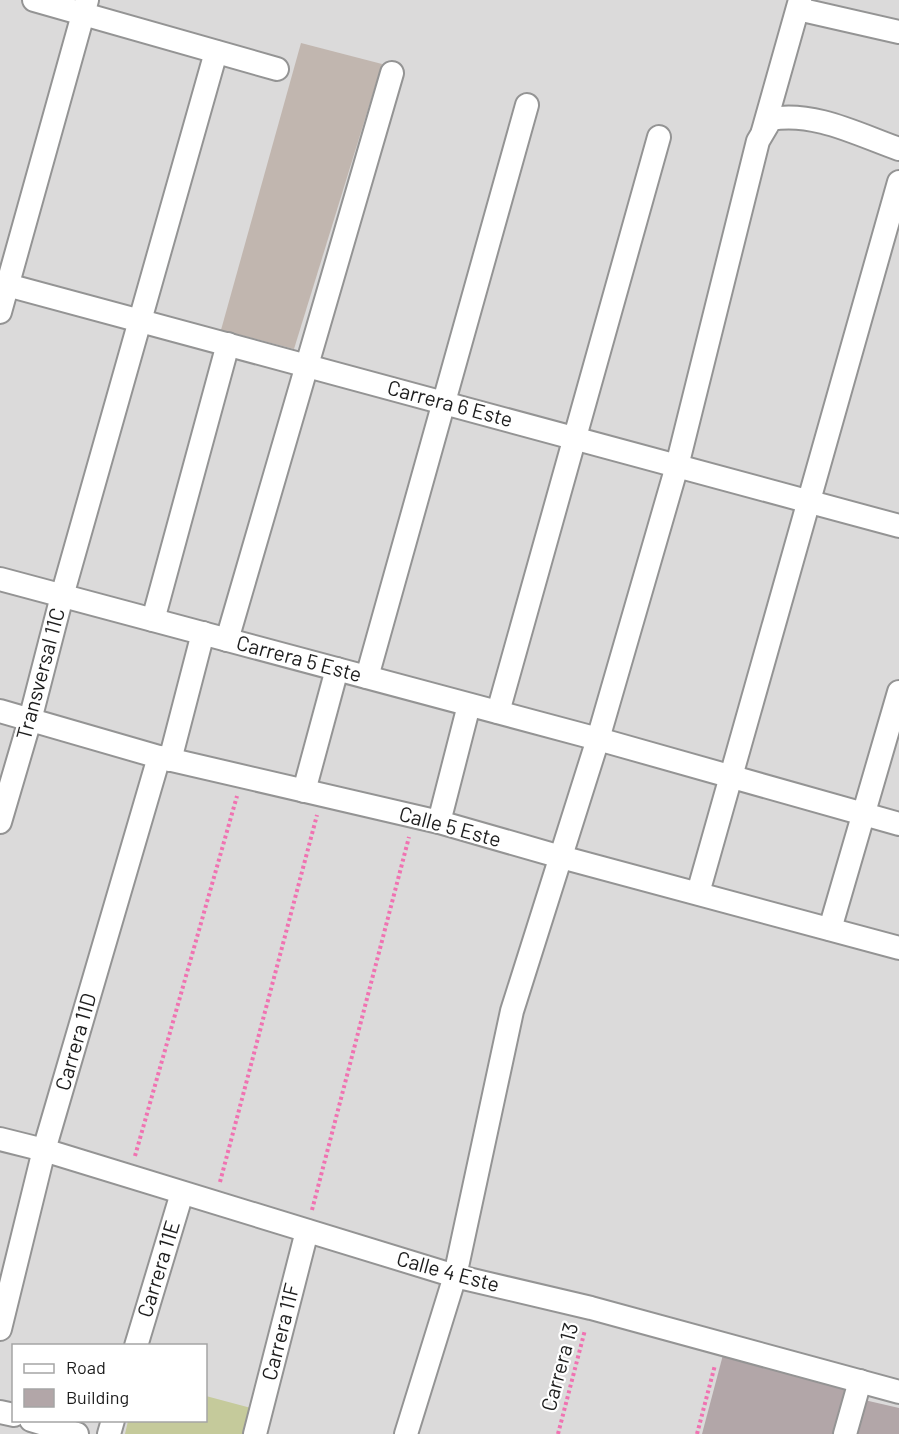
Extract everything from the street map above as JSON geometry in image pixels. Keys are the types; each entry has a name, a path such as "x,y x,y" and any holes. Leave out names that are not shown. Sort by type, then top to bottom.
{"street":[{"path":"34,0 85,7 216,52 276,69"},
{"path":"761,135 799,4 899,32"},
{"path":"0,312 4,284 85,7"},
{"name":"Transversal 11C","path":"0,822 216,52"},
{"path":"227,640 392,73"},
{"path":"366,677 445,403 527,105"},
{"path":"406,1434 455,1275 512,1011 598,739 676,466 758,141 771,119 788,116 814,120 899,148"},
{"path":"498,712 658,137"},
{"path":"698,893 899,182"},
{"name":"Carrera 6 Este","path":"4,284 899,526"},
{"path":"153,620 228,344"},
{"name":"Carrera 5 Este","path":"0,579 598,739 899,824"},
{"name":"Carrera 11D","path":"0,1329 44,1150 203,633"},
{"path":"314,793 337,669"},
{"path":"830,929 899,692"},
{"path":"439,822 469,705"},
{"name":"Calle 5 Este","path":"0,711 164,758 439,822 899,948"},
{"name":"Calle 4 Este","path":"0,1138 455,1275 591,1308 899,1392"},
{"name":"Carrera 11E","path":"137,1344 182,1193"},
{"name":"Carrera 11F","path":"255,1434 307,1231"},
{"path":"845,1434 860,1381"},
{"path":"38,1422 77,1434"}],"path":[{"path":"129,1177 243,776"},
{"path":"214,1203 314,793"},
{"path":"307,1231 414,816"},
{"name":"Carrera 13","path":"558,1434 591,1308"},
{"path":"697,1434 721,1343"}],"shaded area":[{"path":"0,0 899,0 899,1434 0,1434"},
{"path":"301,43 382,64 294,349 221,330"}],"green space":[{"path":"207,1396 251,1408 245,1434 125,1434 128,1422 207,1422"}],"building":[{"path":"724,1351 849,1388 836,1434 702,1434"},
{"path":"860,1399 899,1408 899,1434 851,1434"}]}
